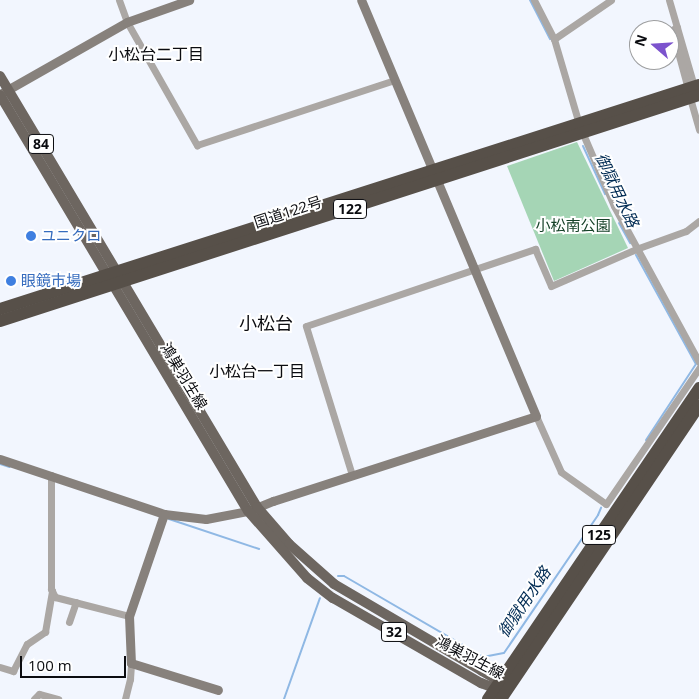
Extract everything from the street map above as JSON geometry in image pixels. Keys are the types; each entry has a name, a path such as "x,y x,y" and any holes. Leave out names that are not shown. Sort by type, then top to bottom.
{"highway":[{"name":"国道122号","path":"0,309 114,278 581,129 693,89"},
{"name":"国道122号","path":"0,321 114,278"},
{"name":"125","path":"498,692 699,388"},
{"name":"125","path":"498,692 699,405"}],"main road":[{"name":"84","path":"0,76 3,92 114,278"},
{"name":"鴻巣羽生線","path":"114,278 252,509 307,578 333,598 498,692"}],"street":[{"path":"119,0 127,22 197,145 395,80"},
{"path":"3,92 127,22 189,0"},
{"path":"361,0 561,472 606,504 699,368"},
{"path":"534,0 554,39 581,129 602,181 636,249 699,362"},
{"path":"554,39 611,0"},
{"path":"669,0 676,27 672,30 693,89 699,130"},
{"path":"352,475 306,326 535,249 551,286 636,249 686,231 699,221"},
{"path":"0,459 164,514 206,519 252,509 536,416"},
{"path":"0,667 12,671 27,644 45,632 52,591 51,476"},
{"path":"125,699 130,680 131,663 128,616 164,514"},
{"path":"52,591 55,597 128,616"},
{"path":"69,622 76,602"},
{"path":"131,663 218,690"},
{"path":"34,699 39,694 58,699"}],"green space":[{"name":"小松南公園","path":"577,142 628,248 554,281 507,166"}],"waterway":[{"name":"御獄用水路","path":"530,0 550,39"},
{"name":"御獄用水路","path":"583,146 605,194"},
{"name":"御獄用水路","path":"619,223 630,243"},
{"name":"御獄用水路","path":"636,255 696,364 646,440"},
{"path":"0,464 10,467"},
{"name":"御獄用水路","path":"338,576 344,576 483,657 504,653 601,508"},
{"path":"169,519 259,549"},
{"name":"御獄用水路","path":"284,699 320,598"}],"place":[{"name":"ユニクロ","path":"31,236"},
{"name":"眼鏡市場","path":"11,281"}],"district":[{"name":"小松台二丁目","path":"156,54"},
{"name":"小松台","path":"266,323"},
{"name":"小松台一丁目","path":"257,371"}]}
